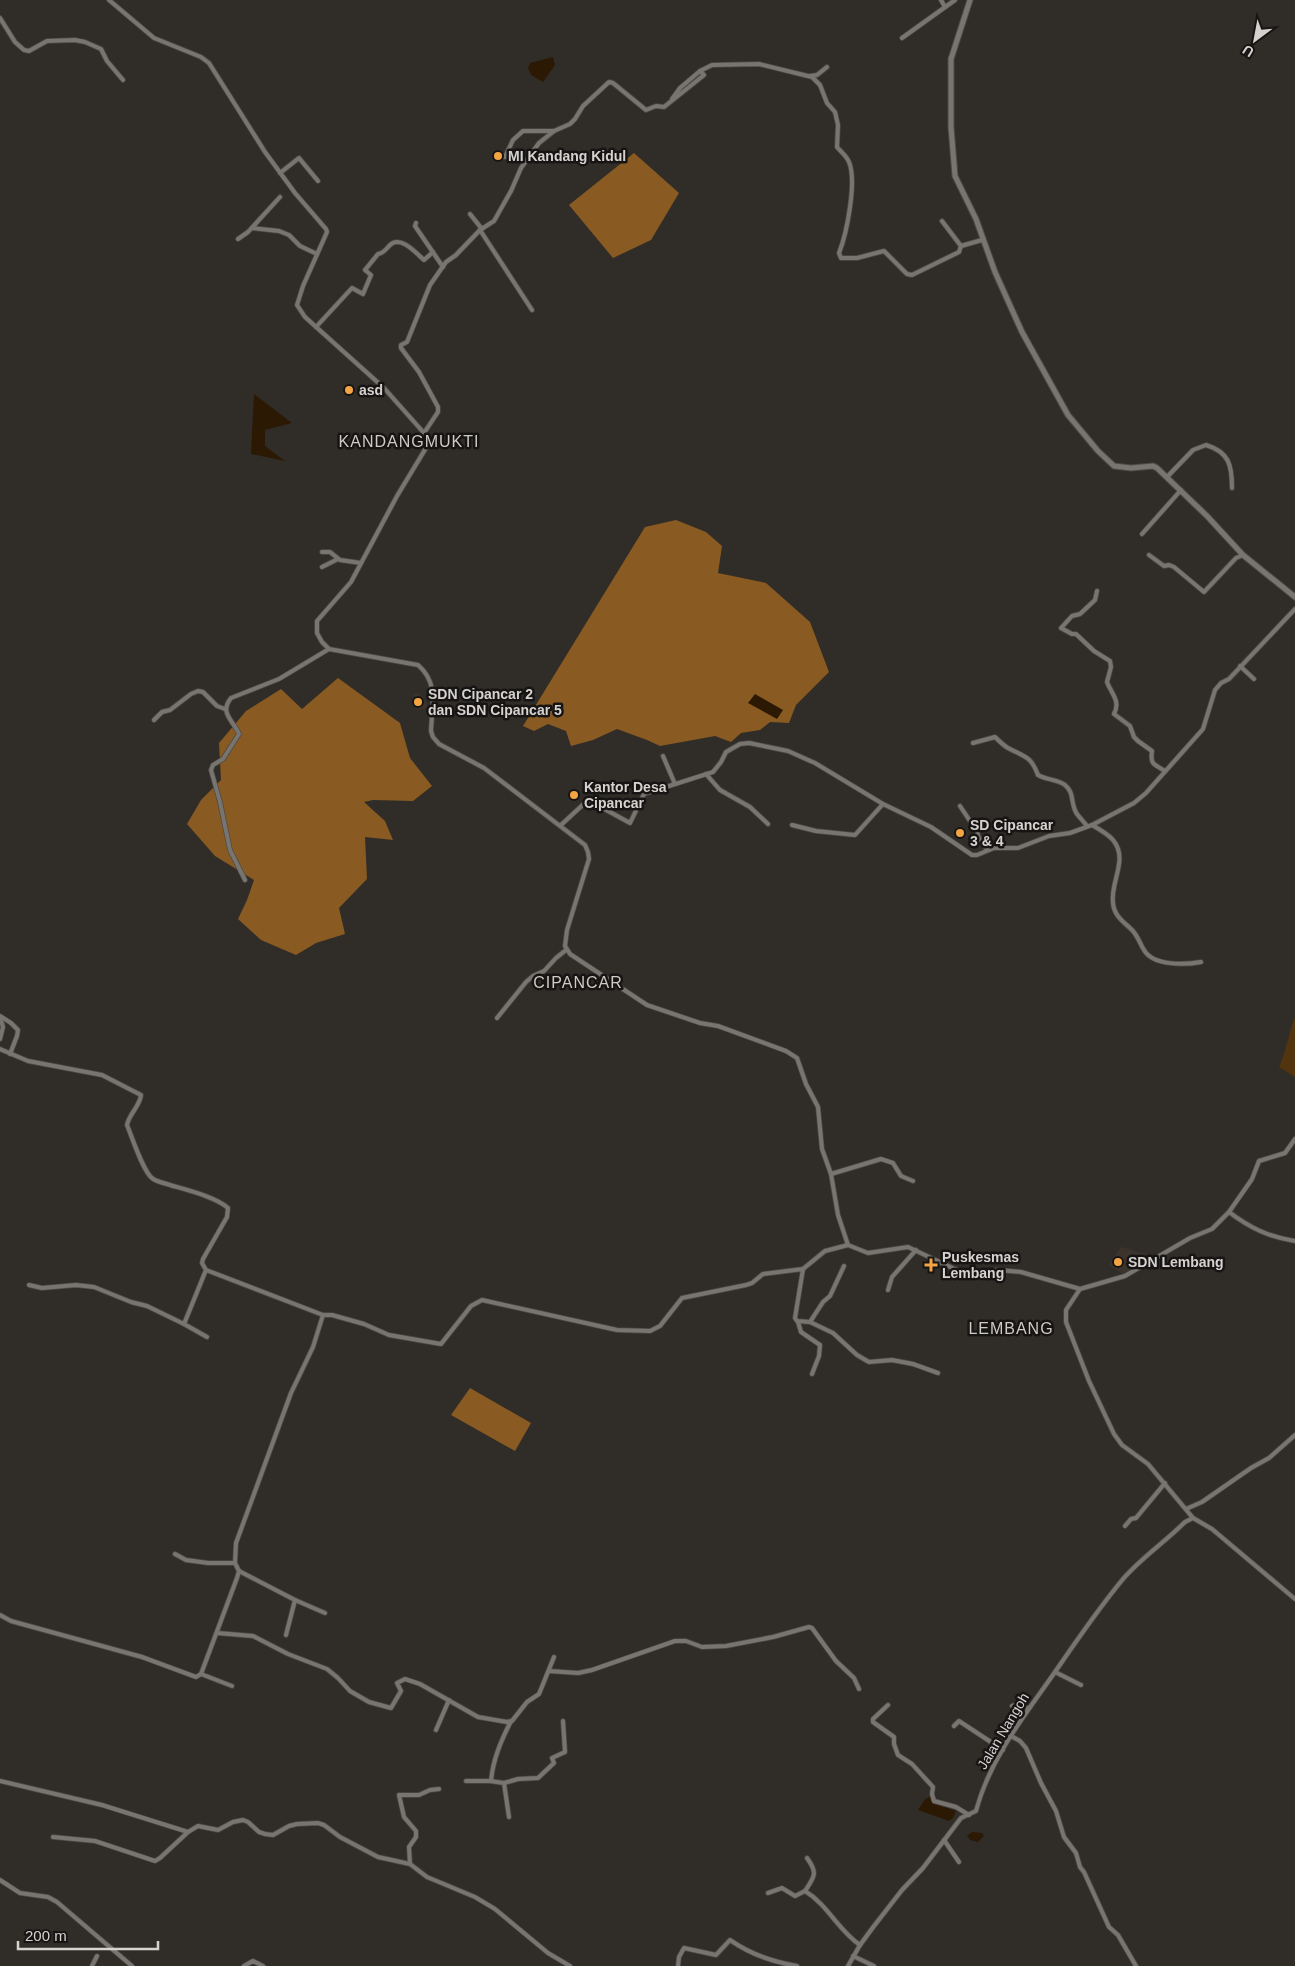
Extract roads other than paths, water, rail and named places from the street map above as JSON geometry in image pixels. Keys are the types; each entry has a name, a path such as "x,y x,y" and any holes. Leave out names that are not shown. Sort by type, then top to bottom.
{"street":[{"path":"109,0 154,38 201,57 209,63 280,173 326,229 327,232 297,304 305,317 384,388 424,433 429,443 397,496 351,582 317,621 317,633 322,642 329,648 418,665 431,681 433,689 431,731 439,744 484,768 585,845 589,859 567,930 566,950 647,1005 700,1023 718,1026 786,1051 797,1058 806,1084 818,1107 821,1142 831,1174 838,1215 848,1245"},
{"path":"941,0 945,7"},
{"path":"902,38 955,0"},
{"path":"970,0 951,58 951,127 955,176 976,219 982,240 1022,332 1068,415 1111,464 1130,468 1153,466 1181,490 1243,555 1295,596"},
{"path":"0,18 15,42 24,50 29,51 47,41 75,40 85,42 100,49 107,61 123,80"},
{"path":"505,157 513,140 523,131 554,130 570,124 576,119 583,106 609,82 613,83 646,110 656,106 664,107 704,75 700,72 712,65 759,64 808,76 816,80 827,103 835,112 838,125 837,147 844,153 849,163 852,177 850,213 839,253 840,258 857,258 884,251 907,274 912,275 957,253 961,246 982,240"},
{"path":"808,76 817,76 827,67"},
{"path":"424,433 438,412 438,408 419,372 401,348 401,345 407,342 430,285 443,267 497,216 525,162 539,143 554,130"},
{"path":"280,173 299,158 318,181"},
{"path":"238,239 252,228 280,197"},
{"path":"470,214 532,310"},
{"path":"942,222 961,246"},
{"path":"416,223 415,226 443,267"},
{"path":"252,228 279,231 288,235 300,246 317,254"},
{"path":"316,327 352,288 363,294 371,274 365,270 378,254 382,254 392,242 396,241 405,244 424,260 433,252"},
{"path":"1167,477 1193,450 1206,445 1222,452 1229,461 1232,472 1232,488"},
{"path":"1142,534 1181,490"},
{"path":"322,552 330,552 338,559 361,563"},
{"path":"1150,555 1164,566 1168,564 1174,567 1204,592 1236,558 1243,555"},
{"path":"322,568 338,559"},
{"path":"1097,591 1095,600 1080,614 1072,616 1061,628 1076,634 1094,651 1110,661 1111,667 1107,682 1115,697 1117,708 1114,714 1130,726 1134,737 1152,751 1153,763 1165,771"},
{"path":"561,825 588,800 630,823 644,794 706,774 717,768 729,749 740,744 749,743 788,751 815,762 883,804 931,827 972,855 977,855 997,847 1018,848 1049,836 1070,834 1090,826 1134,803 1146,793 1203,729 1218,686 1229,679 1295,609"},
{"path":"225,710 231,698 279,678 329,648"},
{"path":"1240,666 1254,679"},
{"path":"154,720 162,712 170,710 198,691 203,692 217,706 225,710 239,734 223,758 213,765 211,770 230,850 245,880"},
{"path":"973,743 995,737 1006,746 1023,754 1036,767 1038,775 1068,787 1072,793 1072,802 1076,813 1090,826 1112,839 1116,845 1120,861 1113,892 1115,911 1122,922 1134,932 1144,952 1150,957 1172,964 1201,962"},
{"path":"663,756 675,784"},
{"path":"706,774 720,790 750,807 768,824"},
{"path":"792,825 816,831 855,835 883,804"},
{"path":"960,806 977,828 978,836 987,850"},
{"path":"498,1018 526,982 544,971 566,950"},
{"path":"0,1016 3,1027 0,1039"},
{"path":"0,1016 18,1030 10,1054"},
{"path":"0,1049 28,1061 102,1075 140,1095 140,1100 127,1125 149,1175 157,1181 204,1196 228,1208 227,1217 203,1259 202,1262 206,1270 323,1314 364,1324 389,1335 439,1344 444,1342 471,1306 482,1300 618,1330 650,1331 660,1326 682,1298 746,1285 752,1283 763,1274 803,1270 825,1251 848,1245 868,1254 904,1247 916,1250 961,1272 972,1273 999,1270 1021,1272 1080,1289 1125,1276 1140,1269 1190,1238 1212,1229 1229,1212 1252,1179 1259,1161 1285,1153 1295,1139"},
{"path":"831,1174 881,1160 893,1163 901,1176 913,1181"},
{"path":"1229,1212 1245,1224 1274,1238 1295,1241"},
{"path":"888,1290 892,1277 916,1250"},
{"path":"810,1322 823,1302 830,1296 844,1266"},
{"path":"184,1324 206,1270"},
{"path":"803,1270 795,1318 801,1332 820,1345 819,1356 812,1374"},
{"path":"29,1286 42,1288 76,1285 94,1287 131,1302 147,1306 207,1337"},
{"path":"1080,1289 1066,1310 1066,1322 1089,1381 1114,1434 1122,1445 1148,1464 1192,1518 1218,1534 1295,1599"},
{"path":"0,1615 11,1621 142,1657 185,1674 196,1677 201,1674 238,1571 235,1563 236,1543 291,1393 314,1347 323,1314"},
{"path":"798,1322 810,1322 833,1333 857,1355 869,1362 892,1360 913,1364 938,1373"},
{"path":"1186,1509 1202,1502 1251,1468 1269,1458 1295,1435"},
{"path":"1125,1526 1130,1519 1136,1518 1165,1483"},
{"name":"Jalan Nangoh","path":"848,1966 860,1945 961,1818 976,1810 982,1790 1028,1709 1124,1578 1185,1522 1192,1518"},
{"path":"175,1554 186,1560 208,1563 235,1563"},
{"path":"238,1571 325,1613"},
{"path":"286,1635 295,1600"},
{"path":"549,1671 578,1673 592,1670 675,1641 686,1641 702,1647 726,1646 773,1637 809,1627 812,1628 836,1661 854,1678 859,1689"},
{"path":"217,1633 253,1636 288,1654 327,1669 350,1691 382,1707 391,1708 400,1691 397,1683 405,1678 478,1717 494,1721 511,1721"},
{"path":"491,1781 492,1768 499,1746 511,1721 527,1702 539,1694 554,1656"},
{"path":"1055,1672 1081,1685"},
{"path":"201,1674 232,1686"},
{"path":"436,1730 449,1700"},
{"path":"1012,1706 1020,1703 1028,1709"},
{"path":"888,1705 873,1719 873,1722 894,1737 894,1744 898,1755 912,1764 933,1787 934,1801 956,1808 969,1815"},
{"path":"954,1726 959,1721 1003,1750"},
{"path":"466,1781 504,1783 518,1779 538,1778 554,1763 552,1758 565,1752 563,1722"},
{"path":"1011,1736 1020,1741 1026,1748 1041,1783 1056,1811 1064,1837 1076,1854 1080,1867 1109,1927 1118,1935 1136,1966"},
{"path":"0,1781 102,1804 188,1832"},
{"path":"504,1783 509,1817"},
{"path":"410,1864 409,1847 417,1834 404,1817 399,1795 418,1795 430,1790 439,1789"},
{"path":"53,1837 95,1841 155,1861 188,1832 198,1826 218,1830 233,1822 243,1820 248,1822 258,1832 274,1835 289,1826 318,1823 378,1857 410,1864 427,1877 475,1897 495,1909 548,1953 570,1966"},
{"path":"944,1840 959,1862"},
{"path":"768,1893 782,1888 795,1896 805,1891 815,1873 807,1858"},
{"path":"0,1880 20,1893 48,1897 57,1902 132,1966"},
{"path":"805,1891 816,1898 841,1929 860,1945"},
{"path":"678,1966 679,1958 684,1948 713,1956 730,1940 740,1948 780,1963 797,1966"},
{"path":"92,1966 98,1956"},
{"path":"853,1956 874,1966"},
{"path":"244,1966 252,1961 263,1966"}],"place":[{"name":"MI Kandang Kidul","path":"498,156"},
{"name":"asd","path":"349,390"},
{"name":"SDN Cipancar 2 dan SDN Cipancar 5","path":"418,702"},
{"name":"Kantor Desa Cipancar","path":"574,795"},
{"name":"SD Cipancar 3 & 4","path":"960,833"},
{"name":"SDN Lembang","path":"1118,1262"},
{"name":"Puskesmas Lembang","path":"931,1265"}],"district":[{"name":"KANDANGMUKTI","path":"409,441"},
{"name":"CIPANCAR","path":"578,982"},
{"name":"LEMBANG","path":"1011,1328"}]}
